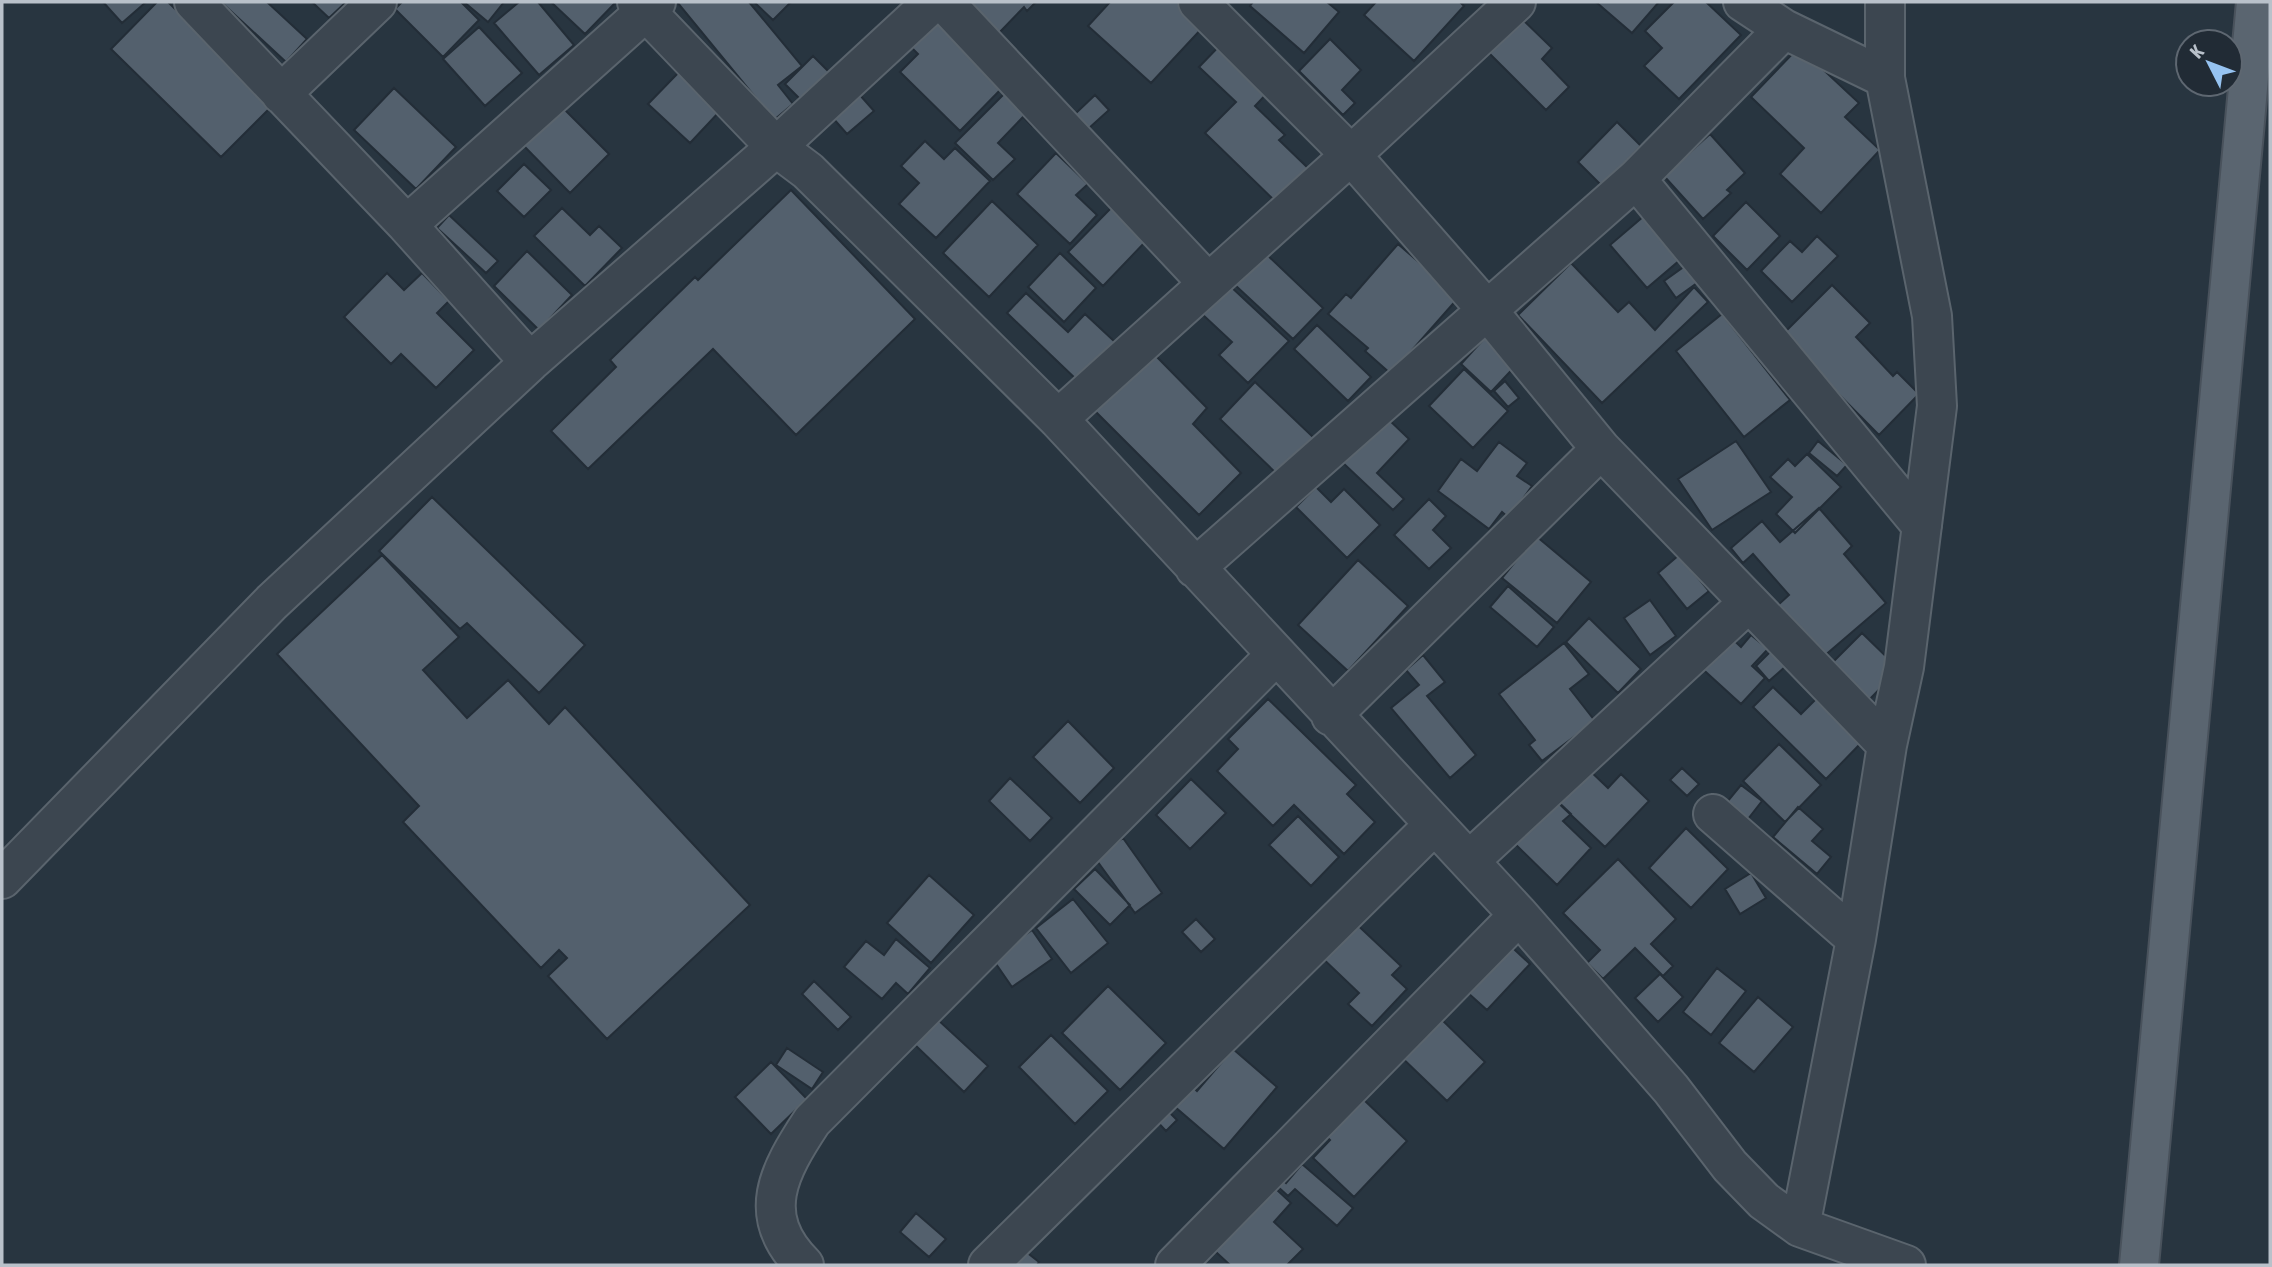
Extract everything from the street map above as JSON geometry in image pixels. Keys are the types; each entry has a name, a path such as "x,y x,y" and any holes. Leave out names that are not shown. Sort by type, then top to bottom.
{"main road":[{"path":"2139,1265 2256,2"}],"street":[{"path":"194,2 407,225 530,362"},
{"path":"281,94 377,2"},
{"path":"2,879 272,602 530,362 776,148 933,2"},
{"path":"944,2 1207,282"},
{"path":"1058,419 1516,2"},
{"path":"1743,2 1784,29 1885,78"},
{"path":"1800,1227 1856,939 1887,745 1904,667 1937,406 1932,316 1885,78 1885,2"},
{"path":"407,225 646,5 776,148 807,172 1058,419 1275,656 1520,915 1671,1089 1730,1166 1764,1201 1800,1227 1906,1265"},
{"path":"1214,7 1351,155 1487,310 1601,449 1887,745"},
{"path":"1195,568 1636,179 1784,29"},
{"path":"1636,179 1922,526"},
{"path":"1331,716 1601,449"},
{"path":"1469,861 1748,603"},
{"path":"804,1265 788,1249 774,1203 785,1163 812,1121 1275,656"},
{"path":"1713,814 1856,939"},
{"path":"988,1265 1434,825"},
{"path":"1175,1265 1520,915"}],"building":[{"path":"103,2 146,2 122,23"},
{"path":"157,2 168,2 273,105 221,157 111,49"},
{"path":"221,2 267,2 307,39 286,62"},
{"path":"312,2 346,2 329,18"},
{"path":"402,2 461,2 479,20 443,57 395,9"},
{"path":"464,2 504,2 488,22"},
{"path":"519,2 538,2 574,45 539,75 494,23"},
{"path":"551,2 616,2 585,34"},
{"path":"677,2 749,2 802,66 778,85 793,104 774,120"},
{"path":"754,2 791,2 773,20"},
{"path":"962,2 1036,2 1027,11 1024,7 997,35"},
{"path":"1110,2 1179,2 1205,25 1151,83 1088,26"},
{"path":"1253,2 1327,2 1339,12 1304,53 1250,6"},
{"path":"1376,2 1460,2 1464,6 1414,61 1364,15"},
{"path":"1596,2 1659,2 1632,33"},
{"path":"1674,2 1706,2 1741,35 1679,99 1644,66 1662,48 1645,31"},
{"path":"935,13 1006,84 960,131 900,72 918,54 906,42"},
{"path":"1521,18 1552,48 1542,59 1569,87 1546,110 1488,52"},
{"path":"479,27 522,73 485,106 443,59"},
{"path":"1330,39 1361,70 1342,90 1355,103 1343,115 1299,71"},
{"path":"1225,40 1273,87 1255,106 1285,135 1279,140 1310,170 1277,203 1205,133 1236,102 1199,67"},
{"path":"1799,47 1859,103 1845,117 1880,150 1821,213 1780,174 1804,148 1751,97"},
{"path":"813,56 830,73 802,101 785,84"},
{"path":"680,71 721,110 690,143 648,104"},
{"path":"1013,85 1043,115 1032,126 1023,117 998,143 1015,159 993,180 955,143"},
{"path":"394,88 456,147 416,189 354,130"},
{"path":"859,94 874,111 847,134 832,117"},
{"path":"1095,95 1109,110 1088,129 1075,114"},
{"path":"560,105 609,154 570,193 522,144"},
{"path":"1617,122 1641,146 1602,186 1578,162"},
{"path":"1710,134 1745,173 1727,190 1731,193 1703,219 1664,176"},
{"path":"925,141 944,159 955,148 990,181 936,238 899,204 919,183 901,166"},
{"path":"1056,153 1088,184 1076,195 1097,215 1070,244 1017,194"},
{"path":"524,164 551,190 524,217 497,191"},
{"path":"791,190 915,319 796,435 713,349 588,469 551,431 616,367 610,360 695,277 698,280"},
{"path":"992,201 1038,245 989,297 943,253"},
{"path":"1746,202 1780,236 1747,270 1713,236"},
{"path":"1112,207 1147,240 1103,286 1068,252"},
{"path":"562,208 590,235 599,226 622,248 585,286 534,236"},
{"path":"1651,210 1687,254 1647,288 1610,245"},
{"path":"449,215 498,261 486,273 437,228"},
{"path":"1817,236 1838,256 1792,302 1761,271 1790,241 1802,252"},
{"path":"1398,244 1459,297 1391,374 1365,351 1368,348 1328,314 1346,294 1351,298"},
{"path":"527,251 572,295 539,330 494,286"},
{"path":"1060,253 1096,288 1064,322 1028,287"},
{"path":"1265,253 1323,308 1293,339 1235,285"},
{"path":"1571,263 1618,312 1629,302 1655,330 1694,287 1708,302 1602,403 1518,315"},
{"path":"1685,266 1697,283 1676,298 1664,281"},
{"path":"387,273 404,290 422,273 449,301 437,313 474,350 436,388 401,354 391,364 344,317"},
{"path":"1229,285 1289,341 1248,383 1219,355 1232,342 1202,314"},
{"path":"1832,285 1870,323 1856,337 1893,376 1897,372 1919,394 1879,435 1781,336"},
{"path":"1026,293 1068,332 1085,314 1115,342 1079,382 1007,313"},
{"path":"1722,314 1790,400 1744,437 1676,351"},
{"path":"1317,325 1371,377 1348,401 1294,349"},
{"path":"1490,332 1521,360 1491,392 1461,364"},
{"path":"1153,353 1207,408 1193,424 1241,473 1199,515 1095,411"},
{"path":"1464,369 1508,411 1473,448 1429,406"},
{"path":"1505,381 1519,398 1508,407 1494,391"},
{"path":"1255,382 1314,438 1278,475 1220,419"},
{"path":"1385,416 1409,439 1377,473 1404,499 1393,510 1342,462"},
{"path":"1736,441 1771,492 1712,530 1678,479"},
{"path":"1818,441 1847,465 1837,476 1809,453"},
{"path":"1499,442 1527,463 1517,476 1532,486 1509,518 1502,512 1489,529 1438,491 1461,459 1477,471"},
{"path":"1807,454 1841,487 1795,533 1776,514 1792,497 1770,477 1788,459 1795,466"},
{"path":"1316,487 1331,502 1344,489 1380,525 1347,558 1296,507"},
{"path":"432,497 585,645 539,693 467,623 460,629 379,551"},
{"path":"1429,499 1446,516 1433,530 1451,548 1429,569 1394,535"},
{"path":"1819,508 1852,546 1844,554 1886,603 1823,657 1778,605 1789,595 1753,554 1743,563 1731,548 1762,521 1780,542"},
{"path":"1536,536 1591,582 1557,623 1502,578"},
{"path":"382,555 459,637 423,670 467,718 508,680 549,724 565,707 750,905 607,1039 548,976 567,958 559,950 541,968 403,822 419,806 277,654"},
{"path":"1679,555 1709,591 1687,609 1658,573"},
{"path":"1358,560 1408,606 1348,671 1298,625"},
{"path":"1508,586 1554,627 1537,647 1490,607"},
{"path":"1650,600 1676,636 1650,655 1624,618"},
{"path":"1589,618 1641,669 1618,693 1566,642"},
{"path":"1725,632 1741,647 1751,635 1768,649 1752,666 1765,678 1741,704 1696,663"},
{"path":"1862,633 1899,669 1867,702 1829,666"},
{"path":"1564,643 1589,674 1570,689 1595,721 1542,761 1529,745 1535,740 1499,694"},
{"path":"1772,650 1786,666 1769,681 1756,666"},
{"path":"1423,655 1445,682 1427,696 1476,755 1450,778 1391,708 1419,685 1406,670"},
{"path":"1773,687 1801,714 1817,698 1862,742 1826,779 1753,707"},
{"path":"1268,699 1356,785 1347,794 1375,822 1344,854 1294,805 1273,826 1217,771 1238,749 1228,739"},
{"path":"1068,721 1114,768 1080,803 1033,757"},
{"path":"1779,744 1821,785 1785,822 1743,781"},
{"path":"1585,766 1608,788 1621,774 1649,801 1605,847 1554,799"},
{"path":"1682,768 1699,784 1687,796 1670,780"},
{"path":"1010,778 1052,818 1030,841 989,801"},
{"path":"1191,779 1226,813 1190,849 1156,815"},
{"path":"1741,785 1762,801 1748,819 1727,802"},
{"path":"1551,795 1571,814 1563,821 1591,848 1557,885 1509,838"},
{"path":"1798,807 1823,829 1812,841 1831,857 1817,874 1773,837"},
{"path":"1298,816 1339,857 1311,886 1269,845"},
{"path":"1686,828 1728,869 1691,908 1649,868"},
{"path":"1123,838 1162,893 1135,913 1095,858"},
{"path":"1618,859 1676,919 1651,944 1673,966 1663,976 1635,948 1603,979 1587,963 1600,950 1563,913"},
{"path":"1095,869 1130,905 1110,925 1074,889"},
{"path":"1751,873 1766,898 1740,914 1725,889"},
{"path":"929,875 974,915 931,963 887,923"},
{"path":"1073,899 1108,943 1071,973 1036,928"},
{"path":"1350,918 1401,966 1392,975 1407,989 1372,1026 1348,1004 1359,993 1317,953"},
{"path":"1196,919 1215,939 1201,952 1182,932"},
{"path":"1032,930 1052,959 1012,987 992,958"},
{"path":"1501,937 1530,964 1487,1010 1458,984"},
{"path":"896,939 930,968 908,994 896,983 882,999 844,967 866,941 884,955"},
{"path":"1717,968 1746,991 1711,1035 1683,1012"},
{"path":"1660,974 1683,997 1658,1022 1635,998"},
{"path":"814,981 851,1017 838,1030 802,994"},
{"path":"1108,986 1166,1043 1120,1090 1062,1033"},
{"path":"1758,997 1793,1027 1754,1072 1719,1043"},
{"path":"1436,1014 1485,1062 1447,1101 1396,1052"},
{"path":"936,1018 988,1066 964,1092 913,1043"},
{"path":"1051,1035 1108,1091 1075,1124 1019,1067"},
{"path":"787,1048 823,1072 812,1089 776,1065"},
{"path":"1233,1049 1277,1087 1224,1149 1167,1100 1184,1079 1197,1091"},
{"path":"771,1062 807,1099 771,1134 735,1097"},
{"path":"1333,1100 1349,1115 1364,1100 1407,1141 1354,1197 1313,1158 1330,1140 1311,1122"},
{"path":"1161,1104 1177,1120 1166,1131 1151,1115"},
{"path":"1302,1164 1353,1208 1337,1226 1295,1189 1288,1196 1266,1176 1271,1171 1286,1183"},
{"path":"1262,1176 1291,1203 1274,1222 1303,1249 1287,1265 1230,1265 1203,1240"},
{"path":"916,1213 946,1239 929,1257 900,1232"},
{"path":"1011,1240 1039,1262 1037,1265 1008,1265"}]}
